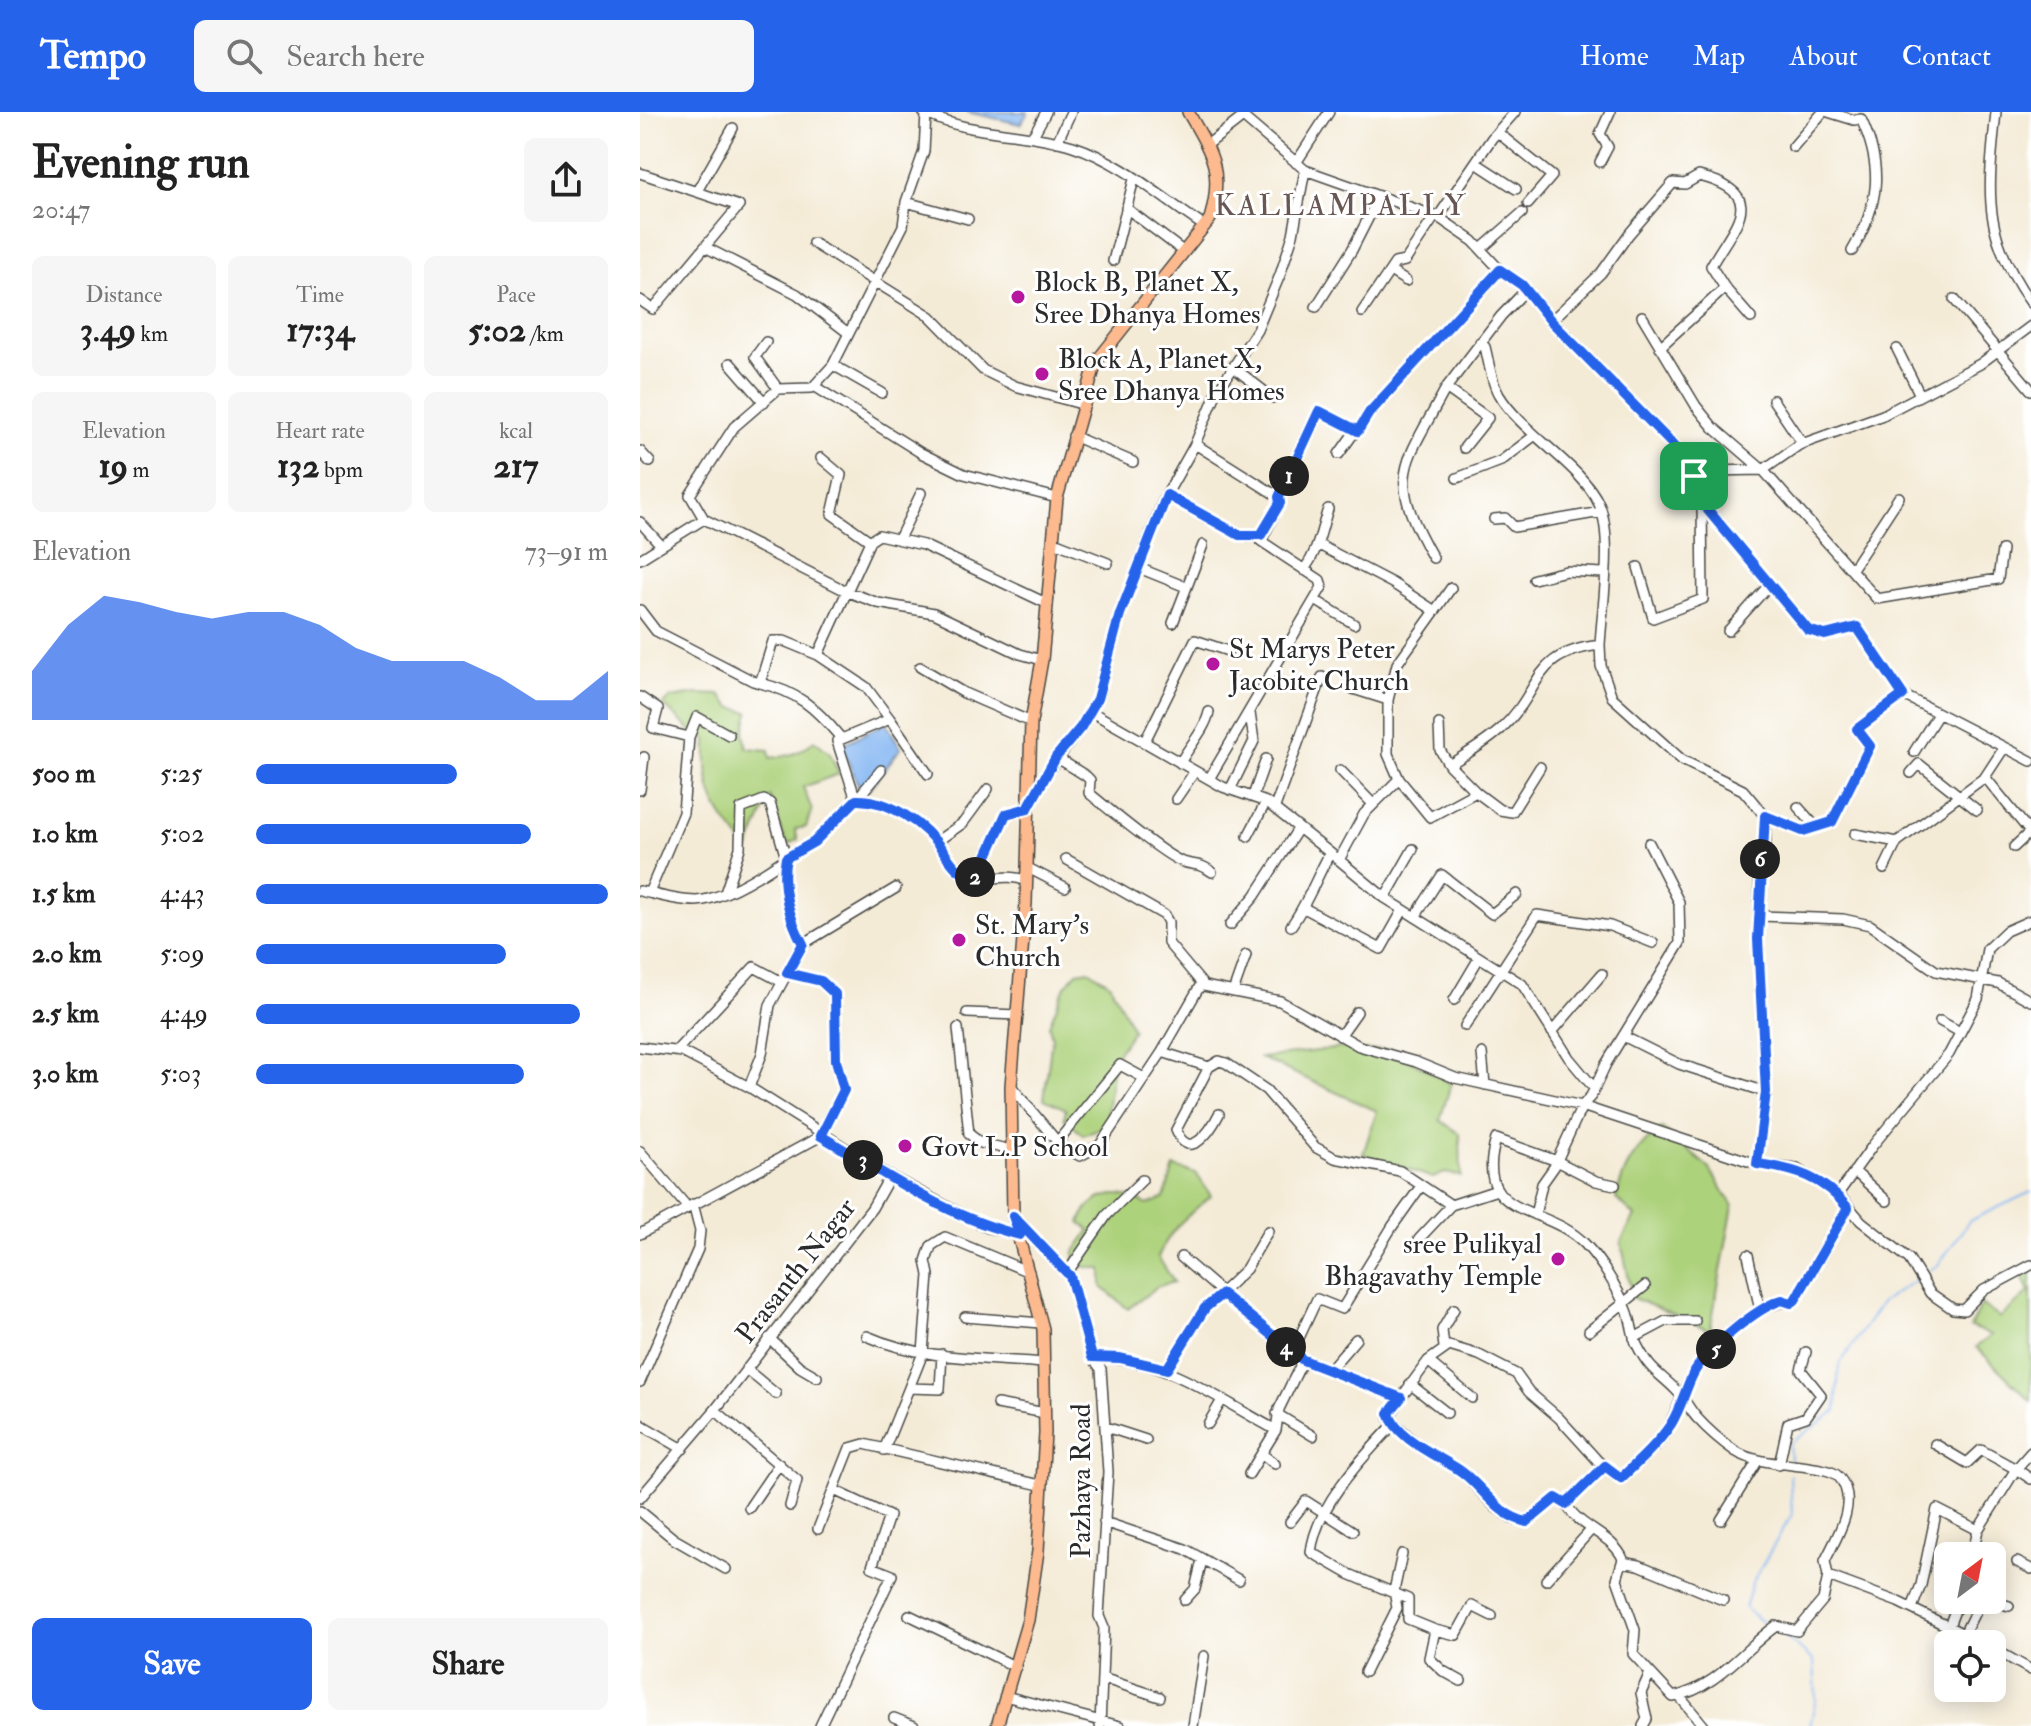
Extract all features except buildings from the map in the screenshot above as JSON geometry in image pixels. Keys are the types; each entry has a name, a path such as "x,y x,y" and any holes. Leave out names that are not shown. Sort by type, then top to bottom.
{"main road":[{"path":"997,1726 1028,1620 1038,1551 1045,1413 1041,1323 1013,1216 1011,1086 1028,868 1031,722 1042,660 1057,498 1096,362 1204,226 1216,197 1218,176 1207,145 1188,112"}],"street":[{"path":"1033,136 1046,112"},
{"path":"1057,142 1071,112"},
{"path":"1296,163 1329,112"},
{"path":"1362,312 1395,263 1405,261 1497,132 1515,112"},
{"path":"1600,162 1608,147 1600,134 1610,112"},
{"path":"1793,147 1825,112 1861,119 1871,140 1877,194 1869,221 1852,251"},
{"path":"1996,112 1989,190 1994,228 2001,255 2031,303"},
{"path":"1042,660 1020,654 934,613 878,603 848,592 704,519 692,504 690,495 734,427 778,389 807,390 833,365 847,332 878,281 903,226 906,202 924,151 924,113 946,123 1057,142 1101,158 1204,226"},
{"path":"1207,145 1245,114 1305,170 1437,216 1481,249 1500,270 1526,290 1551,321 1641,408 1678,450 1694,476 1702,503 1703,599 1653,618 1638,567"},
{"path":"697,191 733,128"},
{"path":"1481,249 1525,208 1552,176 1497,132"},
{"path":"1476,163 1516,189"},
{"path":"977,878 1006,814 1028,808 1056,757 1081,727 1097,699 1120,614 1167,495 1195,444 1216,394 1257,330 1280,275 1293,235 1305,170"},
{"path":"640,173 739,206 653,309 640,300"},
{"path":"1551,321 1601,273 1673,183 1685,184 1699,176 1721,182 1741,204 1742,219 1711,266 1751,318"},
{"path":"1113,261 1134,179"},
{"path":"1316,307 1352,250 1379,197"},
{"path":"906,202 968,219"},
{"path":"1126,208 1183,251"},
{"path":"813,243 930,316 983,370 1015,386 1085,405"},
{"path":"705,247 785,287 847,332"},
{"path":"1339,454 1356,430 1500,270"},
{"path":"1390,271 1406,281"},
{"path":"1660,347 1725,288"},
{"path":"1433,558 1412,521 1403,484 1404,468 1446,388 1480,342 1526,290"},
{"path":"1954,299 2031,390"},
{"path":"1642,316 1713,427 1763,470 1877,599 1926,594 1944,586 1998,579 2002,550"},
{"path":"1694,476 1712,471 1763,470 1802,443 1861,424 1920,395 1996,352 2031,326"},
{"path":"766,342 755,357 778,389"},
{"path":"1480,342 1485,347 1497,393 1534,436 1589,488 1601,512 1606,528 1601,666 1612,697 1682,760 1743,790 1765,816 1803,831 1832,822 1870,746 1857,729 1903,695"},
{"path":"1897,349 1920,395"},
{"path":"730,363 764,402"},
{"path":"833,365 882,393"},
{"path":"1233,367 1273,398"},
{"path":"814,386 921,453 964,474 1057,498"},
{"path":"1446,388 1488,418 1464,448"},
{"path":"1773,400 1802,443"},
{"path":"1209,779 1322,587 1320,580 1264,545 1261,535 1280,503 1279,497 1319,411 1356,430"},
{"path":"1073,436 1133,462"},
{"path":"1457,478 1501,461 1534,436"},
{"path":"1195,444 1279,497"},
{"path":"640,451 650,462"},
{"path":"821,458 841,475 832,514 870,541"},
{"path":"899,539 921,493"},
{"path":"1167,495 1239,535 1261,535"},
{"path":"1852,569 1899,497"},
{"path":"1702,503 1808,630 1825,635 1857,627 1903,695 2031,761"},
{"path":"1304,570 1319,545 1328,509"},
{"path":"1494,519 1505,518 1514,527 1601,512"},
{"path":"640,559 704,519"},
{"path":"640,522 660,544"},
{"path":"818,655 870,541 879,535 923,545 1048,604"},
{"path":"1054,542 1108,563"},
{"path":"1173,623 1203,545"},
{"path":"1319,545 1392,583 1435,611"},
{"path":"1139,568 1186,587"},
{"path":"1534,579 1566,571 1603,573"},
{"path":"1728,631 1770,584"},
{"path":"1451,588 1397,664 1388,700 1388,754 1399,779 1430,817 1476,792"},
{"path":"1315,600 1354,624"},
{"path":"640,610 656,631 737,675 789,690 813,704 840,737"},
{"path":"1144,743 1163,699 1185,665 1185,656 1195,640 1228,651"},
{"path":"760,683 773,641 784,641 818,655 866,687 928,774"},
{"path":"1449,765 1500,731 1522,706 1546,666 1561,653 1600,645"},
{"path":"920,667 964,693 1031,722"},
{"path":"1248,836 1270,804 1322,677"},
{"path":"1353,689 1388,700"},
{"path":"640,697 658,709 653,728 689,737"},
{"path":"1090,711 1230,790 1270,804 1385,898 1522,984 1552,1032 1594,1088"},
{"path":"1180,763 1195,735 1207,722 1209,712"},
{"path":"1230,790 1254,741 1250,713"},
{"path":"1914,752 1938,714"},
{"path":"729,735 697,717 689,737 683,813 644,892 699,901 760,877 814,842 881,770"},
{"path":"856,800 837,744 840,737 890,719"},
{"path":"1439,724 1440,750 1449,765 1500,810 1512,812 1540,767"},
{"path":"1884,869 1897,842 1985,777 2004,748"},
{"path":"640,790 644,757"},
{"path":"1056,757 1086,776 1090,780 1089,793 1141,833 1182,862 1199,862 1212,872"},
{"path":"1253,796 1266,759"},
{"path":"1911,773 1919,764 1960,793 1977,810"},
{"path":"1340,770 1372,803"},
{"path":"1176,799 1195,771"},
{"path":"1985,777 2030,832 2014,847"},
{"path":"1339,860 1372,803 1399,779"},
{"path":"936,842 963,823 988,789"},
{"path":"856,800 878,799 923,829 936,842 952,867 977,878 1011,875 1027,881"},
{"path":"726,890 740,848 743,807 764,800 770,803 786,858 783,870 793,926 803,944"},
{"path":"1798,807 1816,827"},
{"path":"1757,1164 1766,1092 1760,916 1760,861 1766,841 1765,816"},
{"path":"1230,925 1255,896 1298,829"},
{"path":"1855,834 1897,842"},
{"path":"1535,1215 1542,1184 1557,1161 1582,1106 1680,943 1679,902 1649,843"},
{"path":"1385,898 1413,849"},
{"path":"1291,926 1304,908 1307,894 1330,853"},
{"path":"1066,859 1164,915 1169,923 1168,943 1201,984 1280,1001 1359,1046 1485,1085 1582,1106 1757,1164 1797,1169 1838,1194 1848,1208 1909,1259 1930,1293 1953,1309 1964,1310 1984,1290 2031,1265"},
{"path":"1028,868 1065,887"},
{"path":"1415,917 1442,875 1492,914 1517,894"},
{"path":"749,1087 762,1054 770,1005 803,944 896,888"},
{"path":"1304,908 1381,949 1403,910"},
{"path":"1465,1026 1537,915 1610,926 1653,943"},
{"path":"1760,916 1858,921 1870,925 1936,971 1998,983 2031,1001"},
{"path":"1838,1194 1949,1054 1978,999 1987,949 1993,940 2031,920"},
{"path":"1233,992 1246,955"},
{"path":"1454,1000 1479,958"},
{"path":"640,1234 821,1136 844,1090 836,1060 835,994 821,981 785,978 754,967 676,1051"},
{"path":"1552,1032 1602,974"},
{"path":"1011,1086 1058,1141 1071,1154 1080,1156 1100,1145 1162,1052 1201,984"},
{"path":"1340,1036 1357,1012"},
{"path":"967,1013 1018,1015"},
{"path":"1940,1021 1960,1032"},
{"path":"958,1028 969,1134 981,1143 1011,1150"},
{"path":"1623,1036 1679,1064 1766,1092"},
{"path":"640,1047 676,1051 749,1087 821,1136 890,1176 988,1228 1020,1235"},
{"path":"1162,1052 1209,1067"},
{"path":"1482,1053 1485,1085"},
{"path":"1219,1114 1208,1136 1198,1143 1188,1144 1179,1138 1176,1130 1209,1067 1219,1061 1266,1090 1315,1147 1335,1158 1400,1171 1451,1205"},
{"path":"1058,1141 1120,1065 1144,1078"},
{"path":"1615,1185 1596,1181 1557,1161 1496,1139 1491,1173 1497,1190 1508,1203 1565,1227 1585,1244 1622,1302 1634,1338 1653,1374 1684,1399 1697,1418 1716,1436 1757,1462 1831,1470 1841,1479 1847,1505 1844,1527 1825,1561 1828,1576 1823,1600 1806,1623 1792,1632 1776,1626 1724,1672 1679,1696 1666,1694 1633,1654 1635,1630 1617,1579 1622,1562 1619,1549 1591,1530 1556,1498 1527,1522 1513,1519 1495,1507 1462,1472 1422,1449 1389,1413 1428,1361 1444,1347 1465,1350 1516,1374 1529,1392 1621,1478 1658,1442 1684,1399 1694,1371 1739,1325 1760,1310 1782,1300 1791,1303 1795,1300 1848,1208"},
{"path":"640,1151 691,1206 700,1231 698,1249 640,1382"},
{"path":"1854,1171 1887,1201"},
{"name":"Prasanth Nagar","path":"640,1498 715,1410 872,1208 890,1176"},
{"path":"1067,1273 1107,1215 1142,1180"},
{"path":"1292,1353 1317,1299 1342,1309 1421,1186"},
{"path":"1419,1239 1451,1205 1497,1190"},
{"name":"Pazhaya Road","path":"1013,1216 1067,1273 1092,1357 1101,1369 1108,1472 1099,1616 1104,1628 1100,1724"},
{"path":"1167,1369 1205,1308 1246,1269 1268,1231"},
{"path":"884,1450 923,1353 929,1275 926,1261 931,1246 940,1238 948,1237 1029,1272"},
{"path":"1748,1255 1760,1310"},
{"path":"1181,1257 1292,1353 1401,1398"},
{"path":"1589,1331 1645,1286"},
{"path":"1444,1347 1442,1330 1454,1309"},
{"path":"965,1317 1041,1323"},
{"path":"1634,1338 1666,1321 1695,1321"},
{"path":"867,1336 923,1353 1044,1363"},
{"path":"769,1338 800,1367 817,1377"},
{"path":"1330,1369 1356,1339"},
{"path":"1779,1465 1788,1423 1806,1417 1821,1395 1801,1370 1806,1352"},
{"path":"909,1388 940,1389 942,1354"},
{"path":"1092,1357 1120,1358 1167,1369 1276,1430"},
{"path":"1249,1474 1276,1430 1277,1414 1303,1360"},
{"path":"1428,1361 1472,1398"},
{"path":"746,1369 776,1394"},
{"path":"1410,1384 1447,1413"},
{"path":"1208,1424 1222,1400"},
{"path":"997,1404 1045,1413"},
{"path":"715,1410 797,1480 790,1506"},
{"path":"1277,1414 1313,1436"},
{"path":"1395,1423 1350,1472 1327,1513 1311,1552 1349,1574 1394,1591 1410,1602 1406,1614 1408,1619 1435,1630 1456,1635 1472,1606 1492,1616"},
{"path":"640,1424 683,1449"},
{"path":"1106,1427 1146,1440"},
{"path":"818,1529 836,1491 850,1448 864,1444 1040,1485"},
{"path":"1935,1444 1967,1463 1981,1450 2031,1479"},
{"path":"1975,1542 1978,1530 2016,1469 2031,1452"},
{"path":"1262,1454 1275,1464"},
{"path":"1721,1520 1757,1462"},
{"path":"749,1508 779,1464"},
{"path":"1566,1504 1605,1466"},
{"path":"820,1726 892,1575 872,1567 889,1516 836,1491"},
{"path":"1290,1522 1306,1501 1353,1531"},
{"path":"1912,1608 1921,1585 1937,1509 1978,1530"},
{"path":"640,1511 674,1539 726,1569"},
{"path":"1104,1522 1185,1549 1239,1580"},
{"path":"1546,1580 1591,1530"},
{"path":"1365,1672 1393,1621 1397,1608 1394,1591 1402,1554"},
{"path":"1185,1600 1195,1589 1202,1560"},
{"path":"1622,1562 1639,1565 1723,1600"},
{"path":"2017,1562 2031,1569"},
{"path":"1828,1576 1912,1608 1956,1630"},
{"path":"1949,1626 1954,1614"},
{"path":"909,1615 1016,1667"},
{"path":"1435,1630 1429,1658 1434,1665 1461,1681"},
{"path":"1193,1726 1204,1656"},
{"path":"2006,1656 2031,1670"},
{"path":"1643,1726 1647,1719 1641,1693 1649,1675"},
{"path":"1102,1678 1160,1697"},
{"path":"1005,1696 1100,1724 1120,1726"},
{"path":"1679,1696 1704,1726"},
{"path":"894,1718 914,1726"}],"green space":[{"path":"697,694 720,695 731,707 749,712 744,733 747,748 769,750 770,758 799,751 814,740 830,753 839,774 803,787 812,810 806,827 795,829 798,840 787,845 770,797 748,850 719,811 710,788 707,739 690,730 663,704 671,698"},
{"path":"1089,970 1110,984 1133,1030 1114,1058 1107,1113 1110,1124 1083,1135 1064,1118 1066,1109 1044,1099 1052,1038 1049,1025 1065,986 1077,972"},
{"path":"1349,1047 1363,1051 1391,1049 1451,1084 1440,1120 1460,1134 1461,1176 1445,1173 1433,1178 1363,1154 1377,1111 1261,1058"},
{"path":"1662,1128 1709,1168 1733,1206 1710,1330 1633,1298 1621,1242 1635,1216 1616,1199 1622,1177 1632,1159"},
{"path":"1174,1167 1196,1173 1211,1196 1174,1230 1158,1257 1174,1282 1158,1286 1128,1309 1102,1287 1102,1269 1074,1265 1075,1251 1090,1230 1080,1223 1092,1204 1108,1196 1128,1197 1147,1205 1164,1198"},
{"path":"2031,1271 2031,1401 1976,1347 1992,1335 1970,1327 1981,1304 2000,1318 2029,1292 2022,1275"}],"water":[{"path":"967,112 1028,112 1021,124"},
{"path":"886,723 901,748 863,796 841,745"}],"waterway":[{"path":"1930,1270 1938,1265 1969,1221 2031,1192"},
{"path":"1790,1460 1789,1444 1836,1411 1839,1365 1882,1302 1917,1279"},
{"path":"1764,1624 1745,1608 1752,1583 1792,1514 1790,1475"},
{"path":"1780,1632 1814,1661 1816,1699 1810,1726"}],"place":[{"name":"Block B, Planet X, Sree Dhanya Homes","path":"1018,297"},
{"name":"Block A, Planet X, Sree Dhanya Homes","path":"1042,374"},
{"name":"St Marys Peter Jacobite Church","path":"1213,664"},
{"name":"St. Mary's Church","path":"959,940"},
{"name":"Govt L.P School","path":"905,1146"},
{"name":"sree Pulikyal Bhagavathy Temple","path":"1558,1259"}],"district":[{"name":"KALLAMPALLY","path":"1341,205"}],"route":[{"path":"1500,270 1522,285 1551,321 1641,408 1678,450 1694,476 1702,503 1808,630 1825,635 1857,627 1903,695 1857,729 1870,746 1832,822 1803,831 1765,816 1766,841 1760,861 1758,939 1766,1092 1757,1164 1797,1169 1838,1194 1848,1208 1795,1300 1791,1303 1782,1300 1775,1302 1760,1310 1724,1340 1694,1371 1679,1410 1658,1442 1621,1478 1605,1466 1566,1504 1556,1498 1527,1522 1513,1519 1495,1507 1462,1472 1422,1449 1389,1418 1394,1404 1401,1398 1303,1360 1222,1294 1205,1308 1167,1369 1120,1358 1092,1357 1070,1276 1013,1216 1020,1235 988,1228 922,1196 821,1136 844,1090 836,1060 835,994 821,981 787,973 803,944 793,926 783,870 786,858 814,842 856,800 878,799 923,829 944,852 952,867 966,876 977,878 987,860 999,823 1006,814 1028,808 1056,757 1081,727 1097,699 1120,614 1167,495 1239,535 1261,535 1280,503 1279,497 1319,411 1358,431 1369,413 1500,270"}]}
